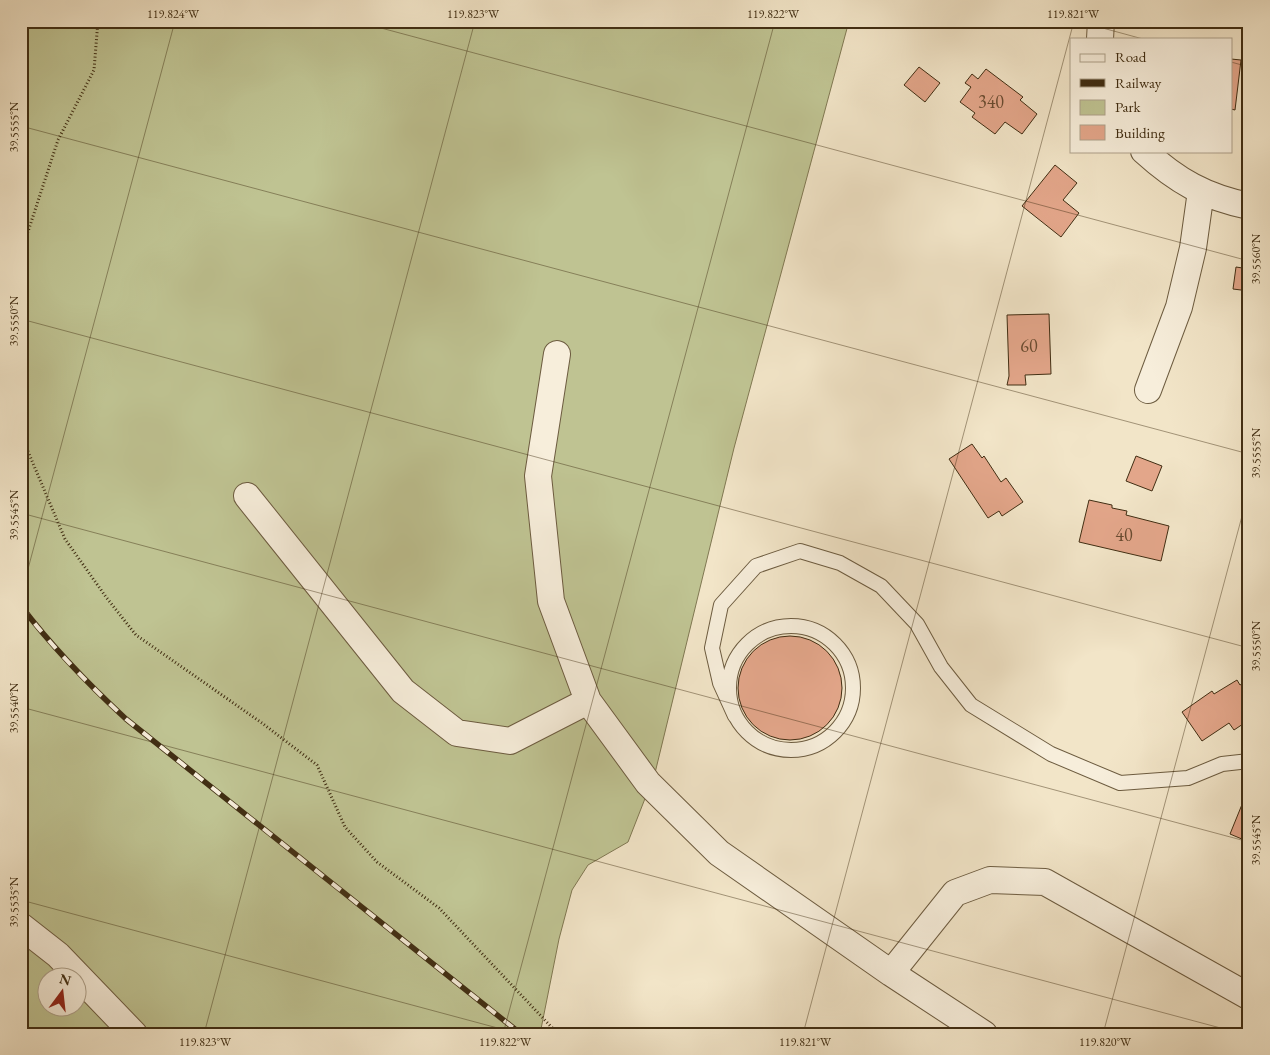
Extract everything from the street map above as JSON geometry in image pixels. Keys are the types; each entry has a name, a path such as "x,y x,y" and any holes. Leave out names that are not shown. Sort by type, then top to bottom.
{"street":[{"path":"1100,38 1102,21"},
{"path":"1145,152 1164,170 1194,188 1230,202 1249,206"},
{"path":"1148,390 1179,307 1192,248 1201,191"},
{"path":"557,354 538,476 551,601 588,701 648,783 719,853 891,973 984,1034"},
{"path":"247,496 403,691 457,732 510,741 588,701"},
{"path":"891,973 955,894 990,880 1045,882 1248,996"},
{"path":"21,926 58,955 134,1034"}],"lane":[{"path":"735,716 729,698 730,678 736,660 747,644 763,633 781,627 801,627 819,633 835,644 847,662 853,683 851,704 842,724 827,739 808,748 787,750 766,745 748,733 735,716 720,683 712,648 720,605 756,566 800,551 840,563 881,586 917,624 941,667 971,705 1051,754 1120,783 1188,778 1222,764 1249,761"}],"path":[{"path":"21,253 58,140 94,70 98,21"},
{"path":"21,435 65,539 106,597 136,634 317,765 345,827 377,862 439,908 558,1034"}],"green space":[{"path":"21,21 849,21 734,448 655,773 628,842 588,865 572,890 559,939 540,1034 21,1034"}],"building":[{"path":"1232,59 1241,60 1235,110 1232,109"},
{"path":"919,67 940,83 925,102 904,85"},
{"path":"986,69 1023,97 1020,100 1037,114 1022,134 1005,122 995,134 972,117 975,113 960,102 971,87 965,83 972,74 978,79"},
{"path":"1055,165 1077,183 1063,200 1079,213 1061,237 1022,206"},
{"path":"1236,267 1249,269 1249,291 1233,289"},
{"path":"1049,314 1051,374 1025,375 1026,385 1007,385 1009,376 1007,315"},
{"path":"972,444 982,458 984,456 1001,482 1006,478 1023,502 1002,516 999,511 988,518 949,459"},
{"path":"1136,456 1162,466 1152,491 1126,481"},
{"path":"1089,500 1112,505 1112,508 1127,511 1126,515 1169,526 1161,561 1079,542"},
{"path":"790,636 810,640 827,651 838,668 842,688 838,708 827,725 810,736 790,740 770,736 753,725 742,708 738,688 742,668 753,651 770,640"},
{"path":"1237,680 1240,685 1249,680 1249,720 1234,730 1229,723 1202,741 1182,712 1212,691 1214,694"},
{"path":"1243,802 1249,804 1249,842 1230,834"}],"railway":[{"path":"21,606 71,665 126,719 521,1034"}]}
